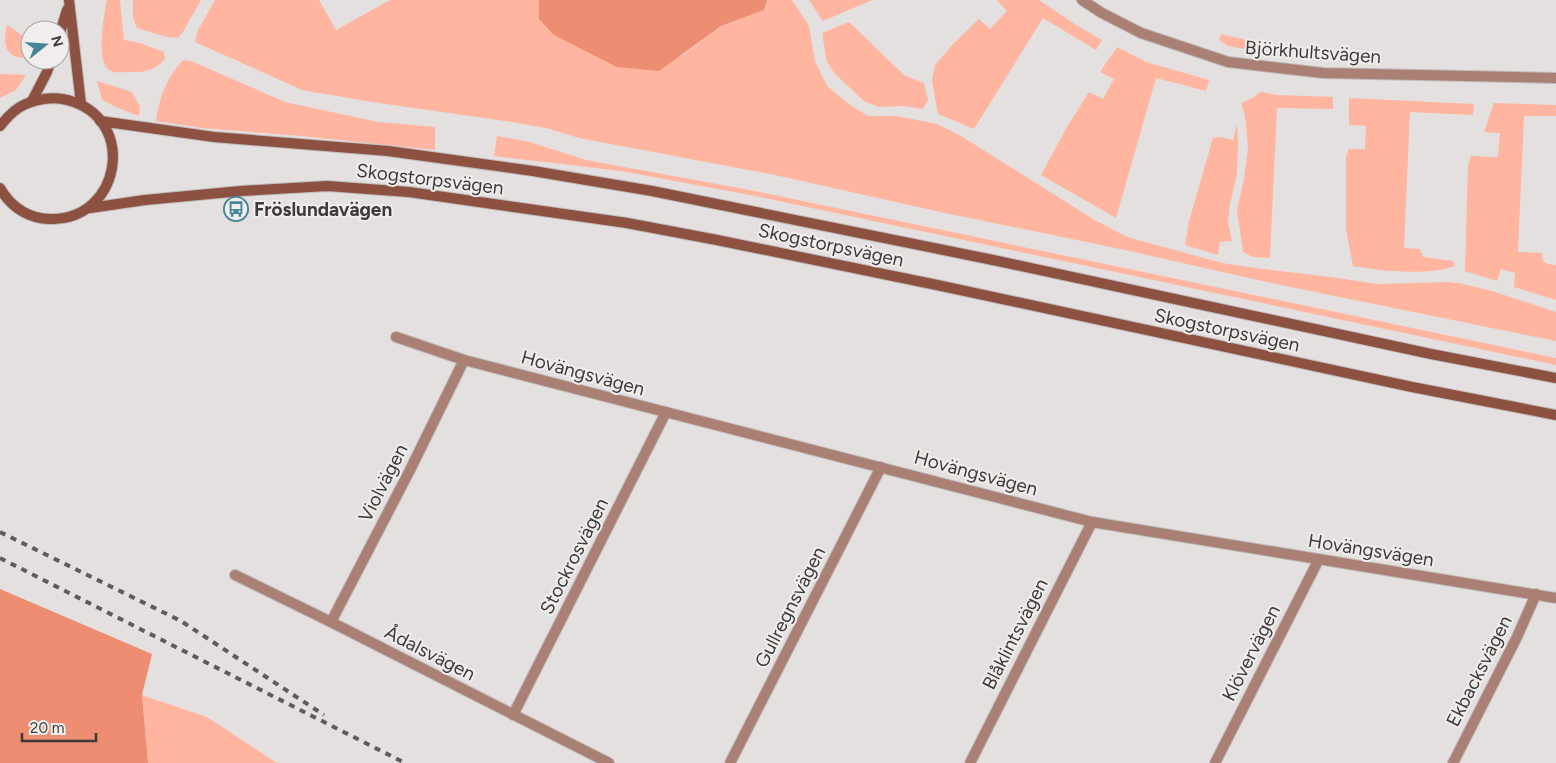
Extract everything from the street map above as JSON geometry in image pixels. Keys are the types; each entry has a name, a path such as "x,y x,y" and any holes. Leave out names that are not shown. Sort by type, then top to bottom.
{"main road":[{"path":"64,20 69,3"},
{"path":"69,3 81,104"},
{"path":"32,101 48,70"},
{"path":"0,126 4,116 14,110 32,101 52,97 63,98 81,104 91,111 100,121 110,138 114,162 107,187 90,208"},
{"name":"Skogstorpsvägen","path":"100,121 214,137 388,151 532,171 652,191 1002,262 1422,352 1556,378"},
{"name":"Skogstorpsvägen","path":"13,205 22,212 44,219 68,217 77,215 90,208 145,200 242,191 327,186 409,192 627,223 727,242 1556,416"},
{"path":"0,188 13,205"},
{"path":"0,202 13,205"}],"street":[{"name":"Björkhultsvägen","path":"1082,0 1102,13 1141,33 1228,62 1324,73 1556,78"},
{"name":"Hovängsvägen","path":"396,337 464,360 1092,522 1556,598"},
{"name":"Violvägen","path":"331,622 410,470 464,360"},
{"name":"Stockrosvägen","path":"513,715 666,412"},
{"name":"Gullregnsvägen","path":"730,763 881,467"},
{"name":"Blåklintsvägen","path":"970,763 1092,522"},
{"name":"Klövervägen","path":"1215,763 1319,559"},
{"name":"Ådalsvägen","path":"235,575 609,763"},
{"name":"Ekbacksvägen","path":"1453,763 1517,637 1536,594"}],"shaded area":[{"path":"107,0 120,0 124,40 140,43 164,52 165,59 161,63 149,70 140,72 115,72 108,69 104,64 102,56 103,25"},
{"path":"133,0 201,0 178,38 166,37 137,28 133,18"},
{"path":"215,0 319,0 336,30 390,0 539,0 539,19 681,56 721,26 764,10 767,0 792,0 809,26 815,61 827,86 850,105 868,116 897,116 937,124 961,136 1093,219 1127,237 1222,263 1248,267 1377,284 1449,282 1492,291 1556,312 1556,341 1271,283 775,175 579,138 546,128 302,90 195,42 198,30"},
{"path":"539,0 767,0 764,10 721,26 659,71 617,67 554,35 539,19"},
{"path":"809,0 872,0 823,21"},
{"path":"997,0 1039,0 1102,40 1096,50 1043,18 974,129 938,114 932,81 935,65 953,44 979,19 990,29 1007,11"},
{"path":"849,22 904,75 924,83 928,100 923,109 904,106 880,107 865,102 835,74 827,62 822,33"},
{"path":"7,25 20,34 20,57 9,52 5,34"},
{"path":"1221,34 1255,42 1250,50 1228,46 1219,40"},
{"path":"1117,47 1146,62 1209,80 1206,91 1156,78 1116,218 1041,175 1067,127 1089,92 1103,99 1114,79 1100,72"},
{"path":"183,60 191,61 285,102 378,122 435,127 435,150 202,128 156,121 165,88 172,74"},
{"path":"0,74 26,75 16,90 0,98"},
{"path":"97,81 132,92 140,107 139,116 102,100"},
{"path":"1260,92 1278,95 1333,97 1333,109 1277,108 1270,258 1253,257 1243,252 1237,210 1248,148 1245,115 1241,103 1253,98"},
{"path":"1349,98 1474,104 1473,115 1410,112 1404,248 1420,249 1423,257 1453,261 1455,266 1418,272 1377,270 1353,266 1346,229 1346,156 1349,149 1365,149 1366,126 1349,125"},
{"path":"1494,103 1556,105 1556,116 1524,116 1518,252 1542,253 1543,261 1556,265 1556,300 1514,287 1515,273 1501,269 1497,281 1465,271 1468,165 1471,156 1498,157 1500,133 1484,132"},
{"path":"1237,124 1237,174 1228,222 1232,241 1220,242 1218,255 1185,245 1189,221 1213,138 1220,137 1233,140"},
{"path":"497,136 530,142 586,160 755,191 1556,358 1556,365 750,195 621,171 494,156"},
{"path":"0,589 152,654 142,695 148,763 0,763"},
{"path":"142,695 207,717 277,763 148,763"}],"railway":[{"path":"0,532 181,621 324,715"},
{"path":"0,558 405,763"}],"place":[{"name":"Fröslundavägen","path":"236,209"}]}
